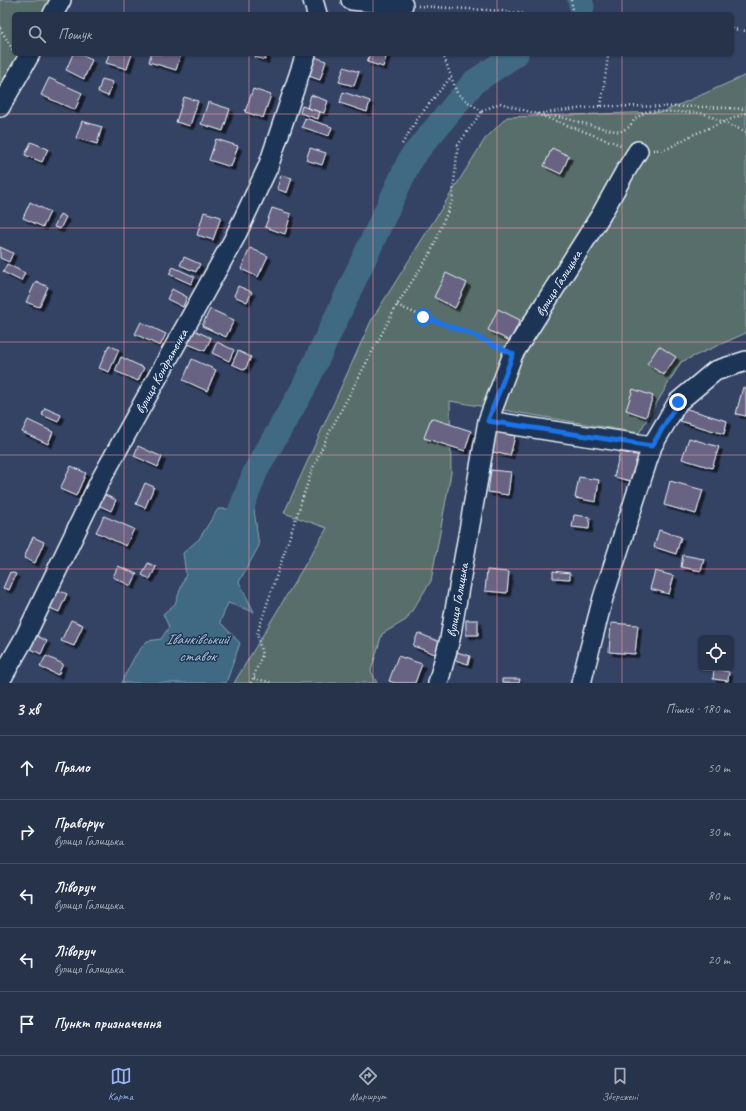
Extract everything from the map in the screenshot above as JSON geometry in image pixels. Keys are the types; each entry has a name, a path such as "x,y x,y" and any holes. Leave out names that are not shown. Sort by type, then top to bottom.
{"street":[{"path":"54,12 61,0"},
{"path":"313,0 316,12"},
{"path":"351,0 403,5"},
{"path":"0,107 29,56"},
{"name":"вулиця Кондратенка","path":"0,681 24,639 99,483 234,239 268,167 305,56"},
{"name":"вулиця Галицька","path":"438,683 450,639 488,421 513,354 601,215 638,151"},
{"path":"581,683 603,598 652,446 678,402 715,371 746,360"},
{"path":"488,421 652,446"}],"path":[{"path":"571,0 574,12"},
{"path":"403,5 510,12"},
{"path":"0,28 12,49"},
{"path":"734,29 746,31"},
{"path":"443,56 457,93 482,111"},
{"path":"601,106 608,56"},
{"path":"402,144 418,118 451,78"},
{"path":"251,683 262,654 257,634 312,470 328,434 397,305 431,252 452,201 458,145 482,111 500,103 537,114 638,151 667,149 692,135 746,113"},
{"path":"537,114 601,106 746,109"},
{"path":"537,114 564,118 620,132 629,127 635,119 647,111 703,113 746,132"},
{"path":"397,305 423,317 469,333 513,354"},
{"path":"254,678 272,683"}],"green space":[{"path":"0,0 53,0 45,12 12,12 12,56 18,56 0,85"},
{"path":"746,75 746,333 681,362 639,433 450,401 451,473 431,581 406,620 382,634 371,671 377,683 234,683 327,528 284,513 371,321 485,139 507,117 663,112"}],"water":[{"name":"Іванківський ставок","path":"253,502 259,546 239,582 254,612 228,603 220,622 240,643 226,683 121,683 135,656 147,641 161,639 169,627 163,614 175,604 186,574 183,553 199,539 218,509 239,509"}],"building":[{"path":"72,56 83,56 92,60 84,79 66,70"},
{"path":"108,56 131,56 127,69 106,63"},
{"path":"150,56 180,56 176,70 149,62"},
{"path":"255,56 266,56 265,60"},
{"path":"310,56 326,61 320,80 303,74"},
{"path":"369,56 386,56 383,67 367,62"},
{"path":"344,67 359,72 354,86 339,82"},
{"path":"49,78 82,93 75,110 41,95"},
{"path":"102,79 113,82 108,96 98,92"},
{"path":"253,89 271,95 263,118 245,112"},
{"path":"343,92 370,101 367,112 340,103"},
{"path":"311,95 328,101 324,113 307,108"},
{"path":"184,97 198,101 190,126 176,122"},
{"path":"208,102 230,109 223,131 201,124"},
{"path":"302,106 320,112 318,119 300,113"},
{"path":"305,118 332,127 329,136 302,127"},
{"path":"82,121 102,127 97,144 76,138"},
{"path":"216,139 238,146 231,167 209,160"},
{"path":"31,142 48,149 42,162 25,155"},
{"path":"310,148 326,153 322,165 306,160"},
{"path":"552,148 569,156 561,174 544,166"},
{"path":"281,175 292,178 287,193 277,189"},
{"path":"30,202 50,212 43,227 23,218"},
{"path":"272,208 291,214 285,234 265,227"},
{"path":"204,212 221,217 213,240 197,235"},
{"path":"60,214 66,217 60,229 54,227"},
{"path":"0,247 13,253 9,262 0,258"},
{"path":"250,248 268,256 258,277 241,269"},
{"path":"184,257 200,264 196,272 180,265"},
{"path":"7,264 25,273 21,281 3,272"},
{"path":"173,267 195,277 191,284 169,274"},
{"path":"446,273 467,283 455,308 434,297"},
{"path":"36,281 48,287 39,307 26,302"},
{"path":"238,286 252,292 247,302 234,296"},
{"path":"172,289 187,297 183,307 167,299"},
{"path":"210,309 234,320 226,337 202,326"},
{"path":"498,309 520,320 510,341 488,330"},
{"path":"141,322 166,334 160,346 135,334"},
{"path":"194,330 211,338 205,351 188,344"},
{"path":"217,342 234,350 229,361 212,353"},
{"path":"109,345 119,350 109,372 99,368"},
{"path":"659,346 676,357 664,375 647,364"},
{"path":"238,351 251,357 245,370 232,364"},
{"path":"121,357 144,368 138,381 115,371"},
{"path":"192,359 216,370 207,391 183,380"},
{"path":"743,387 746,388 746,416 736,414"},
{"path":"633,389 653,396 646,417 626,410"},
{"path":"45,408 61,415 58,422 42,415"},
{"path":"684,408 727,421 724,434 680,421"},
{"path":"431,418 471,431 465,451 424,438"},
{"path":"28,420 53,432 48,444 22,432"},
{"path":"494,431 515,436 510,456 489,451"},
{"path":"689,438 719,447 712,468 682,459"},
{"path":"138,446 162,457 158,467 134,456"},
{"path":"620,452 641,456 635,482 614,477"},
{"path":"71,466 86,473 76,496 60,489"},
{"path":"491,470 511,472 508,495 488,492"},
{"path":"579,477 599,480 596,502 575,498"},
{"path":"670,481 703,490 696,514 664,505"},
{"path":"145,483 154,487 145,508 136,504"},
{"path":"103,494 116,500 111,511 98,505"},
{"path":"574,515 590,517 589,529 572,527"},
{"path":"104,516 134,529 126,546 96,532"},
{"path":"659,530 681,537 676,554 654,547"},
{"path":"33,537 44,542 35,563 24,558"},
{"path":"683,555 704,559 701,571 681,567"},
{"path":"148,563 156,567 150,579 142,575"},
{"path":"118,566 137,574 131,586 113,577"},
{"path":"487,570 509,572 507,593 485,591"},
{"path":"553,571 570,573 570,579 553,578"},
{"path":"655,571 674,576 669,594 650,589"},
{"path":"10,572 16,574 9,590 3,588"},
{"path":"58,590 67,594 59,612 50,608"},
{"path":"71,620 83,625 74,646 61,641"},
{"path":"466,620 478,620 478,635 466,635"},
{"path":"611,623 638,625 635,654 609,652"},
{"path":"418,633 440,642 435,654 413,646"},
{"path":"35,635 47,641 41,654 29,648"},
{"path":"457,652 470,656 468,664 455,660"},
{"path":"46,656 63,664 58,675 40,667"},
{"path":"398,656 422,664 415,683 395,683 389,681"},
{"path":"714,671 729,672 728,681 713,679"},
{"path":"502,679 520,679 519,683 502,683"}],"waterway":[{"path":"580,0 582,7"},
{"path":"230,538 256,470 303,389 411,158 474,82 513,56"}],"route":[{"path":"423,317 469,333 513,354 488,421 652,446 678,402"}]}
